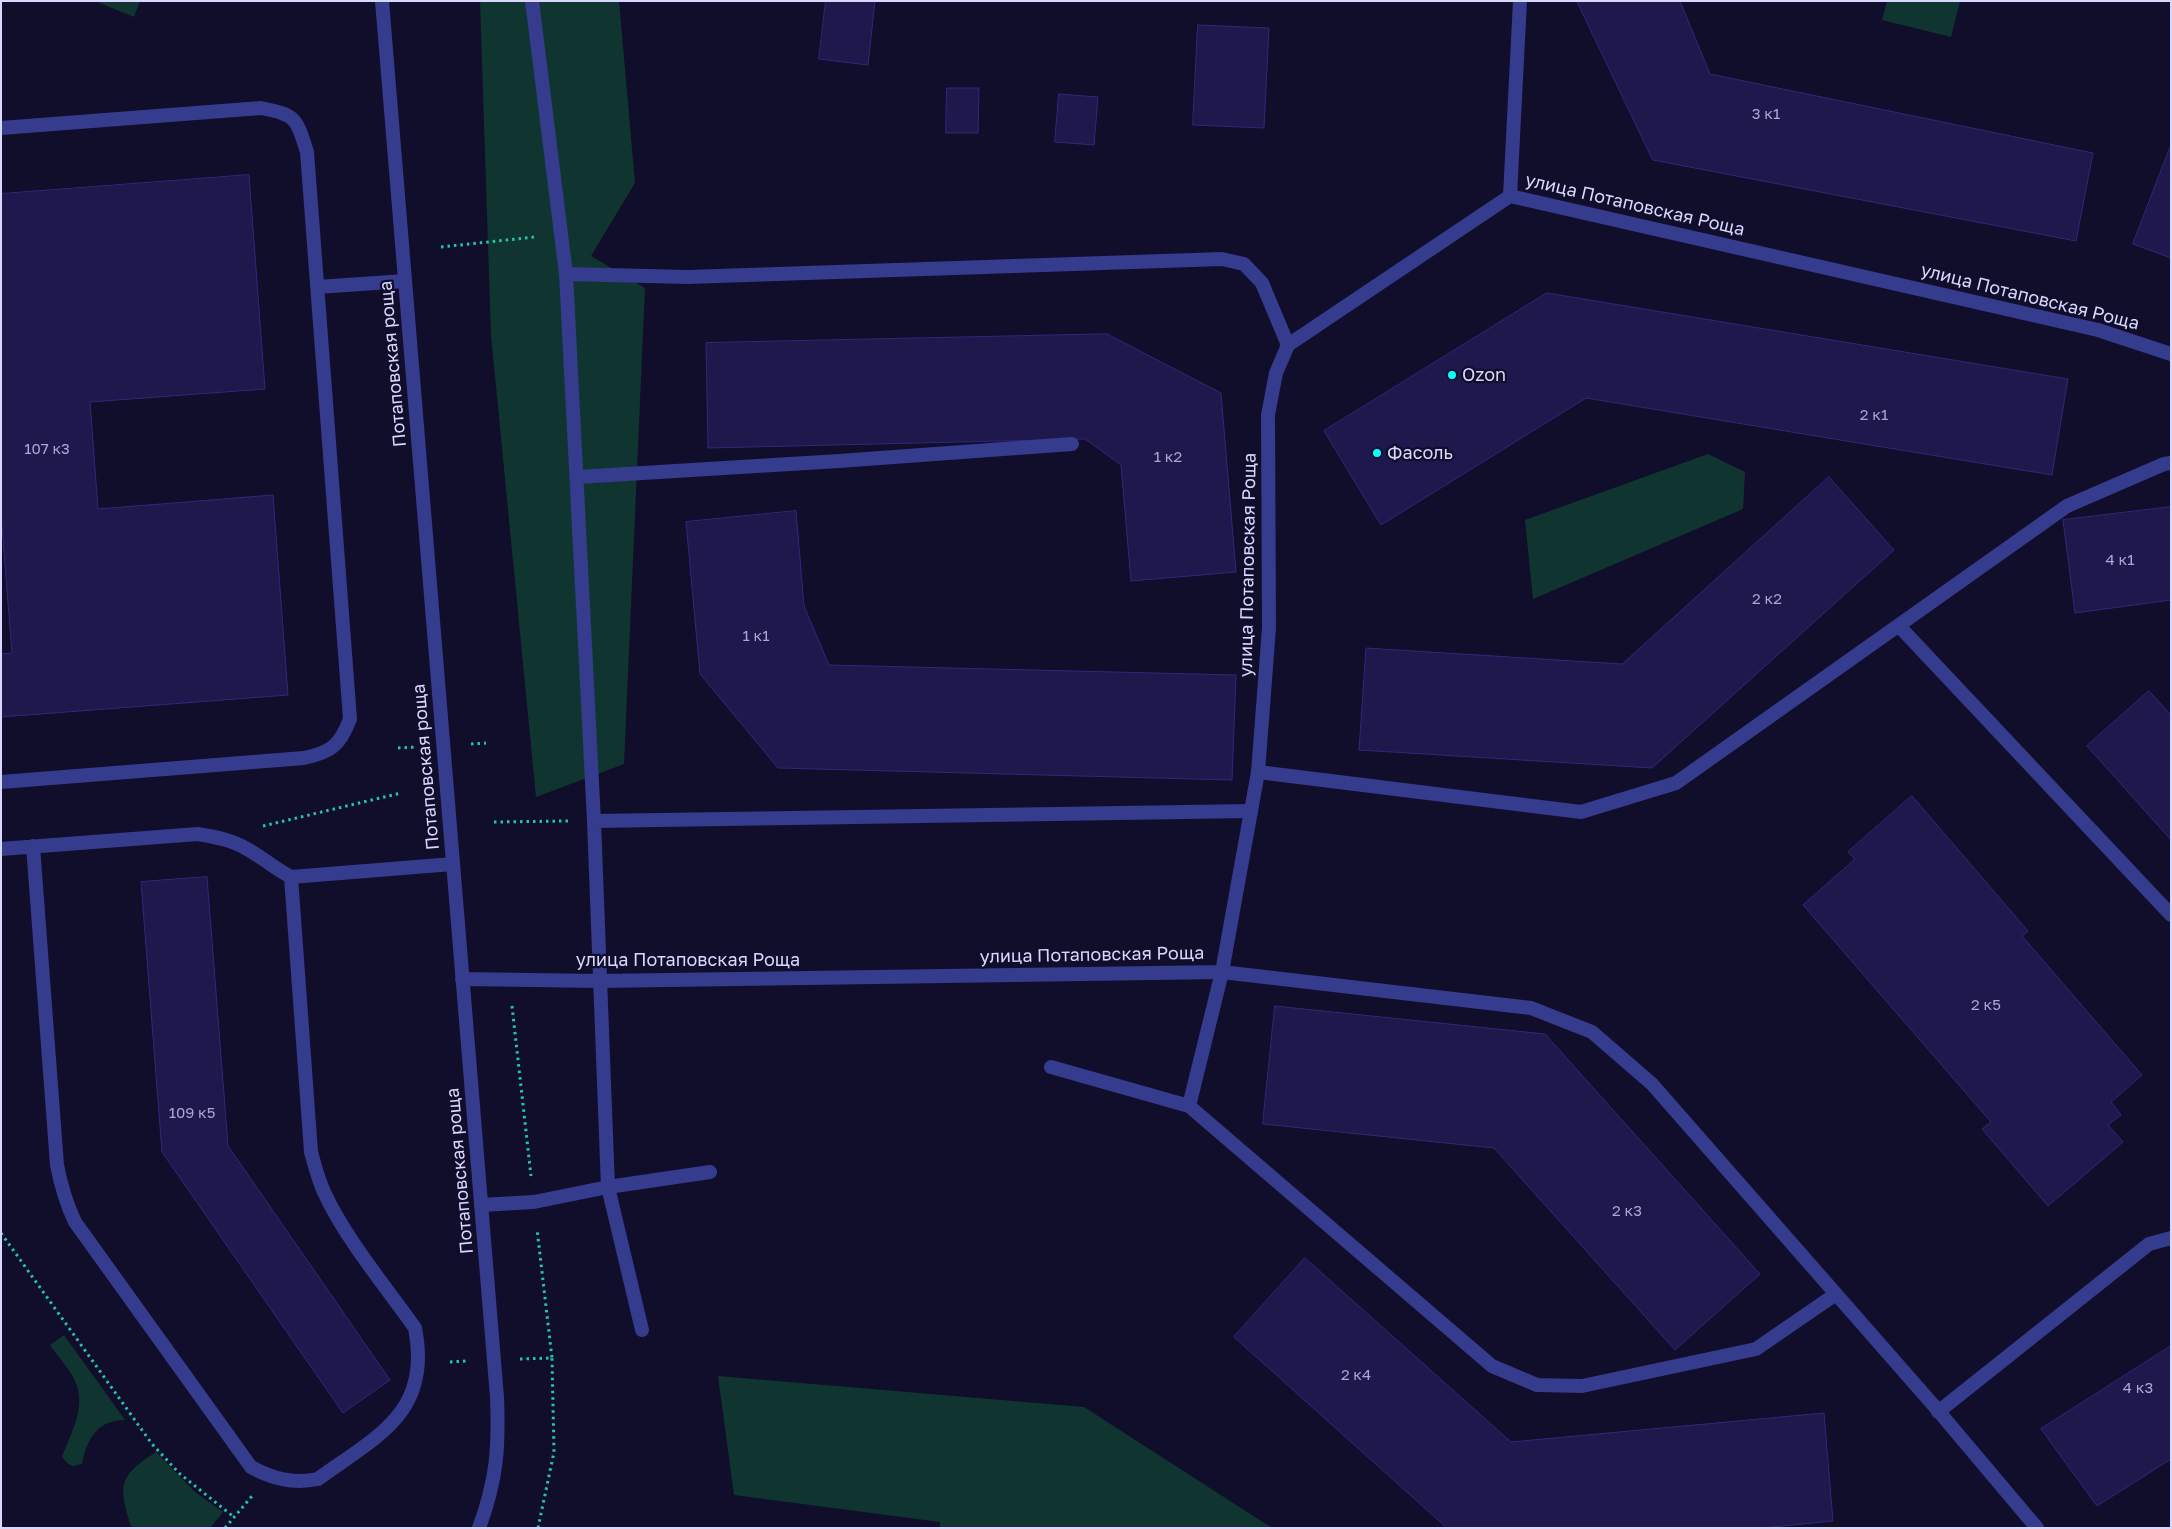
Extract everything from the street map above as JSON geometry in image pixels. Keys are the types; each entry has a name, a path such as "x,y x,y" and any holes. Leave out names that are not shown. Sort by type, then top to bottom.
{"street":[{"name":"Потаповская роща","path":"382,1 482,1205 498,1436 497,1464 490,1498 479,1528"},
{"path":"532,1 566,274 578,477 594,821 608,1187 642,1330"},
{"path":"1510,196 1520,1"},
{"path":"1,128 260,108 286,113 299,125 307,152 350,718 344,735 335,746 324,754 304,758 1,782"},
{"name":"улица Потаповская Роща","path":"462,979 599,981 1222,972 1258,772 1269,628 1268,415 1276,373 1288,345 1510,196 2098,330 2171,354"},
{"path":"566,274 688,277 1222,259 1244,264 1262,283 1288,345"},
{"path":"317,287 405,281"},
{"path":"578,477 1072,444"},
{"path":"1258,772 1581,812 1676,783 2067,506 2164,464 2171,463"},
{"path":"1899,626 2171,915"},
{"path":"594,821 1251,811"},
{"path":"1,849 198,834 217,837 248,849 270,866 291,877 453,864"},
{"path":"33,846 57,1165 68,1207 75,1222 251,1468 269,1477 290,1481 318,1479 391,1426 407,1404 414,1387 419,1358 415,1328 342,1224 323,1191 311,1152 291,877"},
{"path":"1189,1106 1222,972 1531,1008 1592,1032 1652,1084 2037,1528"},
{"path":"1051,1067 1189,1106 1492,1366 1537,1386 1582,1386 1756,1349 1836,1294"},
{"path":"482,1205 534,1202 608,1187 710,1172"},
{"path":"1938,1412 2149,1244 2171,1238"}],"path":[{"path":"441,247 562,234"},
{"path":"217,837 401,793"},
{"path":"494,822 594,821"},
{"path":"1,1233 152,1444 185,1479 234,1517"},
{"path":"538,1528 554,1452 552,1358"},
{"path":"225,1528 269,1477"}],"green space":[{"path":"95,1 140,1 134,17"},
{"path":"480,1 619,1 635,183 591,256 645,288 624,764 536,797 491,335"},
{"path":"1887,1 1960,1 1951,37 1882,20"},
{"path":"1708,454 1745,472 1743,509 1533,599 1525,520"},
{"path":"64,1335 125,1420 107,1423 100,1427 90,1439 82,1464 73,1466 68,1464 62,1457 79,1410 78,1390 70,1372 50,1345"},
{"path":"718,1376 1084,1407 1272,1528 940,1528 940,1522 734,1495"},
{"path":"156,1452 195,1492 223,1512 210,1528 136,1528 131,1526 124,1500 123,1490 125,1482 128,1475 135,1468"}],"building":[{"path":"826,1 875,1 868,65 819,59"},
{"path":"1577,1 1680,1 1710,74 2093,153 2076,241 1653,160"},
{"path":"1198,25 1269,28 1264,128 1193,125"},
{"path":"947,88 979,88 978,133 946,133"},
{"path":"1059,94 1098,97 1094,145 1055,142"},
{"path":"2171,148 2171,258 2133,244"},
{"path":"249,175 265,389 90,402 98,509 273,495 288,695 1,717 1,654 12,653 1,514 1,194"},
{"path":"1547,293 2068,379 2052,475 1586,398 1381,525 1324,431"},
{"path":"1107,334 1221,393 1236,572 1131,581 1121,465 1085,439 708,448 706,343"},
{"path":"1829,477 1894,550 1652,768 1359,750 1366,648 1622,664"},
{"path":"2171,507 2171,600 2075,613 2063,520"},
{"path":"796,511 804,606 829,665 1236,675 1232,780 778,768 700,674 686,522"},
{"path":"2149,691 2171,715 2171,840 2087,746"},
{"path":"1912,796 2028,931 2022,936 2142,1075 2111,1102 2121,1115 2108,1125 2123,1142 2048,1206 1982,1129 1991,1122 1803,905 1855,859 1848,852"},
{"path":"207,877 228,1146 390,1380 343,1413 162,1152 141,882"},
{"path":"1275,1006 1545,1034 1760,1274 1675,1350 1494,1148 1263,1124"},
{"path":"1305,1258 1511,1442 1824,1413 1833,1521 1762,1528 1447,1528 1234,1337"},
{"path":"2171,1346 2171,1459 2097,1506 2041,1429"}],"place":[{"name":"Ozon","path":"1452,375"},
{"name":"Фасоль","path":"1377,453"}]}
